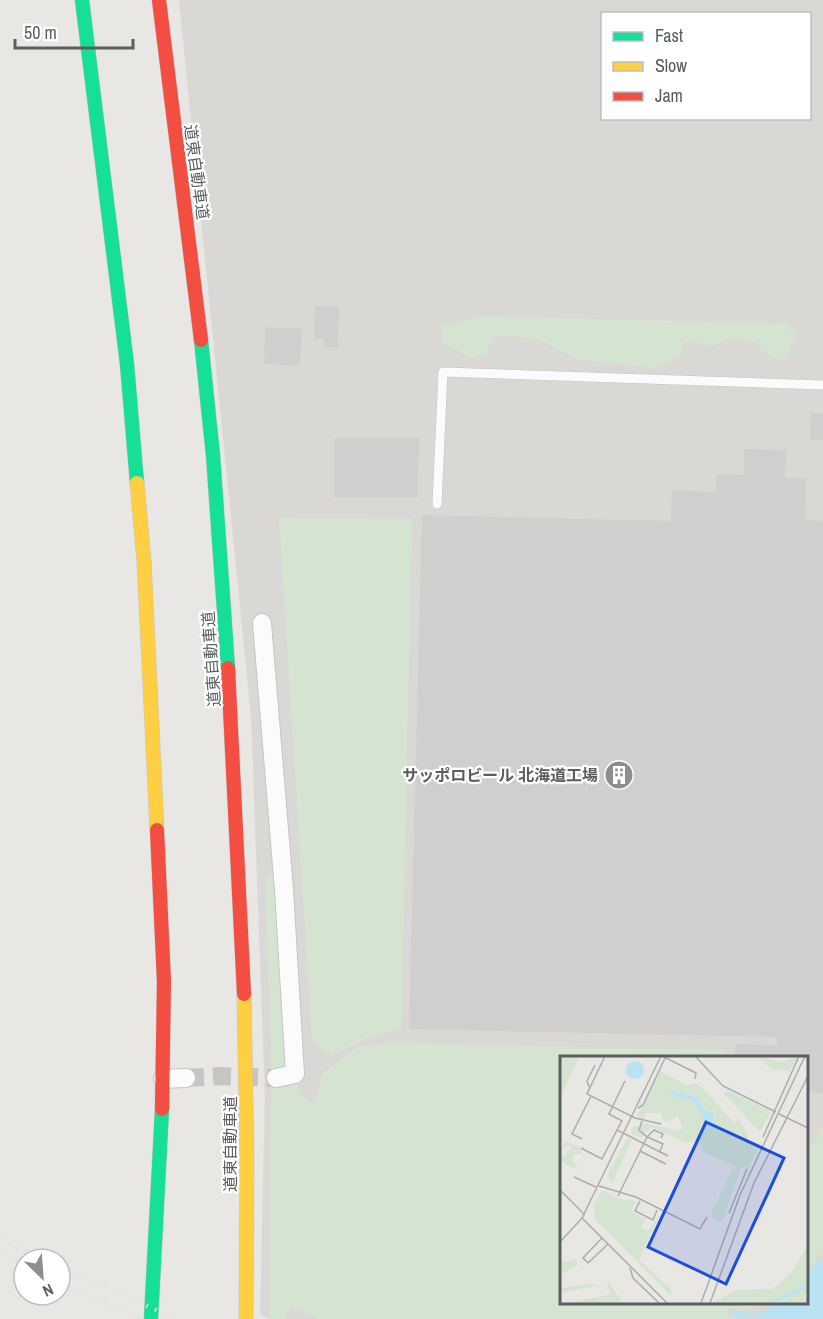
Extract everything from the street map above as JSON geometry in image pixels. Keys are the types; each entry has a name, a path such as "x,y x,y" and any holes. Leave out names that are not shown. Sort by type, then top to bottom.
{"main road":[{"path":"82,0 127,363 144,560 164,982 163,1079 151,1319"},
{"name":"道東自動車道","path":"159,0 197,297 220,540 238,836 247,1106 246,1319"}],"street":[{"path":"262,623 285,890 295,1074 276,1078"},
{"path":"163,1079 186,1078"}],"lane":[{"path":"437,504 443,372 823,385"}],"shaded area":[{"path":"179,0 823,0 823,1319 270,1319 260,1315 265,1097 251,717"}],"green space":[{"path":"483,316 787,324 796,336 784,361 766,355 756,342 731,338 713,346 685,341 679,357 655,368 575,359 543,341 510,335 493,337 487,354 471,358 441,342 442,327"},
{"path":"279,518 412,519 401,1029 372,1036 331,1056 312,1039"},
{"path":"268,875 277,878 299,1093 314,1105 322,1073 358,1047 391,1043 724,1050 726,1056 560,1056 560,1304 764,1304 747,1310 729,1308 727,1318 740,1319 321,1319 291,1307 283,1319 270,1319 271,1037 265,885"},
{"path":"823,1124 823,1252 808,1272 808,1132 813,1146"}],"water":[{"path":"823,1260 823,1319 732,1318 732,1311 754,1315 779,1304 808,1304 808,1276 818,1261"}],"building":[{"path":"315,306 339,306 338,348 324,347 324,339 314,339"},
{"path":"265,327 302,329 300,366 264,364"},
{"path":"811,413 823,413 823,440 810,440"},
{"path":"334,438 419,438 418,497 334,497"},
{"name":"サッポロビール 北海道工場","path":"744,449 786,450 785,478 806,478 805,520 823,521 823,1093 808,1092 808,1056 735,1056 735,1044 777,1045 777,1037 409,1029 422,515 671,521 672,490 716,492 716,474 744,475"}],"tunnel":[{"path":"186,1078 220,1076 276,1078"}],"railway":[{"path":"0,1239 18,1247"},
{"path":"0,1254 12,1260"},
{"path":"72,1271 176,1319"},
{"path":"72,1288 140,1319"}],"traffic: fast":[{"path":"82,0 127,364 137,483"},
{"path":"201,340 213,455 228,668"},
{"path":"151,1319 162,1109"}],"traffic: slow":[{"path":"137,483 144,560 157,830"},
{"path":"244,994 247,1159 246,1319"}],"traffic: jam":[{"path":"159,0 201,340"},
{"path":"228,668 244,994"},
{"path":"157,830 164,982 162,1109"}],"place":[{"name":"サッポロビール 北海道工場","path":"619,775"}]}
